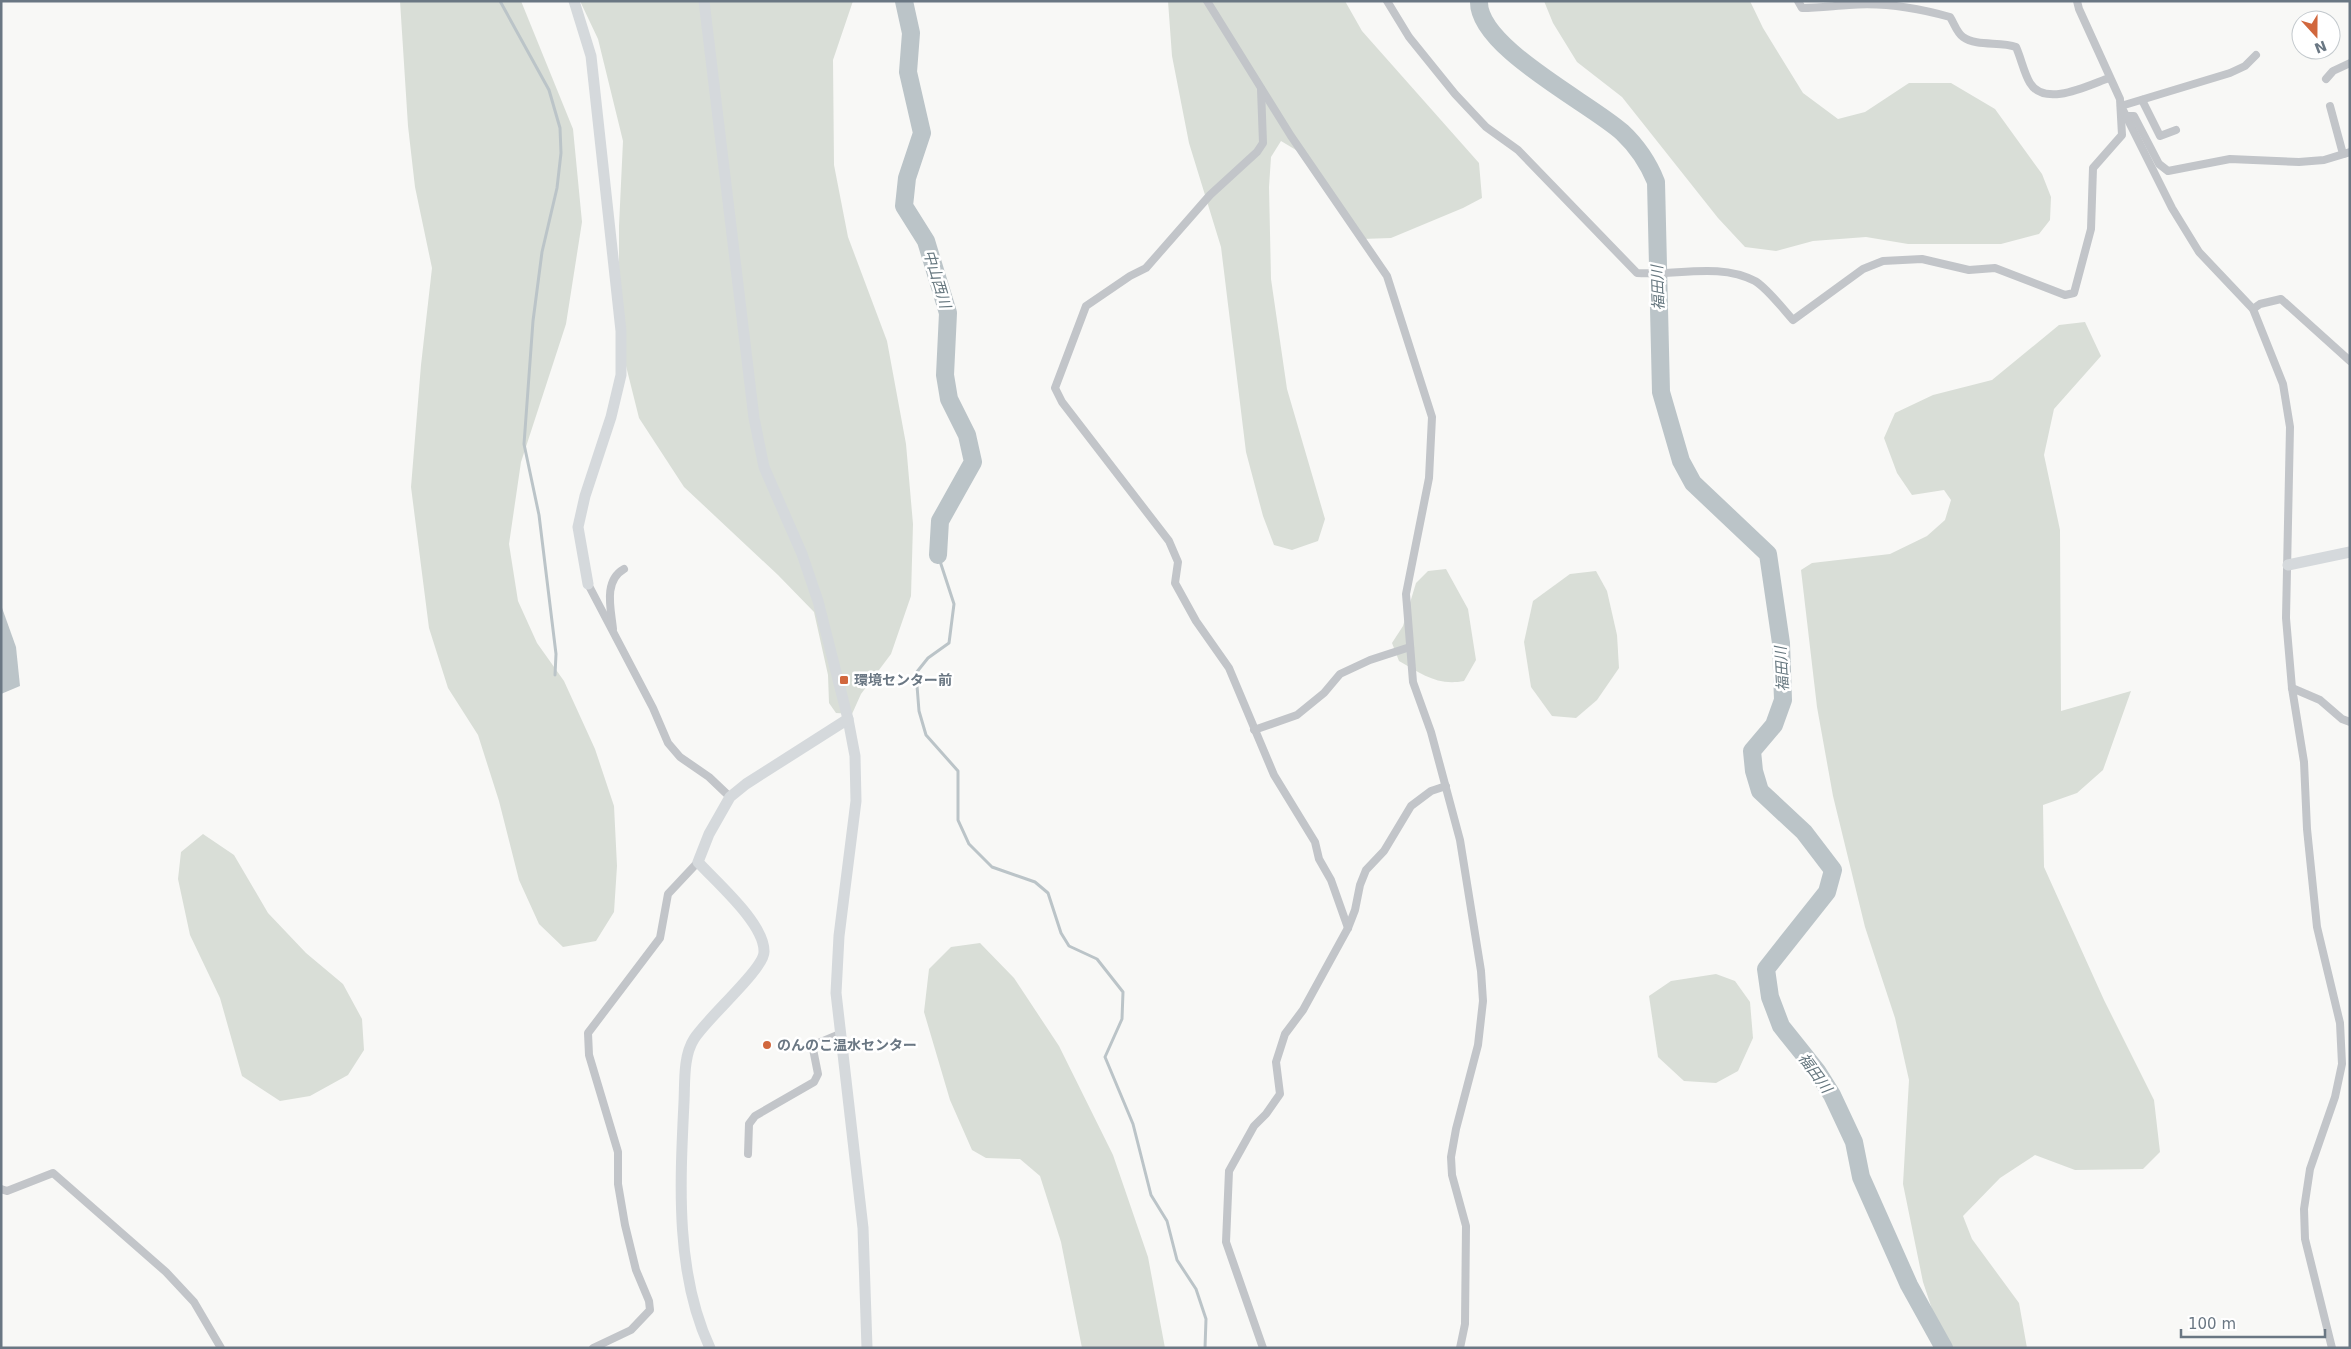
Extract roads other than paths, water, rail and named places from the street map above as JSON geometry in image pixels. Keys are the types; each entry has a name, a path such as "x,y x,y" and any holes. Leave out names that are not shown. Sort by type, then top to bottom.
{"street":[{"path":"574,1 590,56 621,331 621,374 611,417 585,496 578,526 588,584 653,708 668,743 680,757 709,777 730,797"},
{"path":"704,1 756,426 764,467 802,554 818,601 848,718 855,756 856,801 836,961 840,1034 863,1228 868,1348"},
{"path":"1207,1 1339,208 1387,276 1432,417 1429,478 1406,594 1413,682 1431,732 1460,840 1481,971 1483,1001 1478,1045 1456,1129 1451,1157 1452,1175 1466,1226 1466,1308 1460,1348"},
{"path":"1387,1 1409,37 1455,94 1486,126 1518,150 1637,273 1706,271 1739,275 1757,282 1793,320 1863,269 1883,261 1922,259 1969,270 1995,268 2065,295 2074,292 2091,229 2093,168 2122,135 2120,99 2109,78 2077,1"},
{"path":"1798,1 1802,8 1828,9 1849,5 1890,6 1929,11 1950,17 1962,36 1974,42 2004,42 2016,47 2030,84 2043,94 2058,95 2109,78"},
{"path":"2121,106 2230,73 2245,66 2256,55"},
{"path":"2326,79 2333,71 2350,63"},
{"path":"1261,88 1263,143 1257,152 1210,195 1146,268 1130,276 1086,306 1055,388 1062,402 1169,541 1178,562 1175,583 1196,621 1229,668 1274,775 1315,842 1319,859 1331,880 1348,928"},
{"path":"2142,100 2160,136 2176,130"},
{"path":"2121,106 2172,208 2199,252 2253,309 2283,384 2290,427 2286,618 2292,688 2304,762 2306,829 2318,927 2340,1024 2342,1064 2335,1097 2310,1169 2304,1209 2305,1239 2332,1348"},
{"path":"2127,116 2134,116 2159,164 2168,171 2230,159 2299,162 2324,160 2346,153 2330,106"},
{"path":"2253,309 2260,304 2281,299 2350,360"},
{"path":"2288,565 2350,552"},
{"path":"614,634 611,582 617,573 624,569"},
{"path":"1254,730 1297,715 1324,693 1340,674 1370,660 1410,647"},
{"path":"2292,688 2320,700 2342,719 2350,722"},
{"path":"593,1348 631,1330 650,1310 649,1301 636,1270 625,1225 618,1184 618,1152 589,1055 588,1033 660,938 668,894 698,862 709,834 730,797 746,784 848,718"},
{"path":"1263,1348 1226,1242 1229,1171 1254,1126 1266,1114 1280,1094 1276,1062 1285,1034 1303,1010 1348,928 1366,870 1384,851 1411,806 1431,791 1446,786"},
{"path":"698,862 756,926 764,953 761,964 753,974 708,1018 692,1041 688,1056 682,1150 684,1249 697,1315 710,1348"},
{"path":"748,1154 749,1124 755,1116 814,1082 818,1074 813,1049 816,1044 840,1034"},
{"path":"1,1189 7,1191 53,1173 166,1272 194,1302 220,1348"}],"waterway":[{"path":"500,1 549,90 560,128 561,153 557,188 542,252 533,321 524,444 539,515 556,654 555,675"},
{"name":"中山西川","path":"904,1 911,33 908,72 922,133 907,178 904,206 926,241 948,313 945,375 949,399 967,435 973,462 940,521 938,555"},
{"name":"福田川","path":"1479,1 1483,19 1496,37 1538,73 1622,132 1642,155 1656,182 1661,392 1681,461 1693,483 1768,554 1781,643 1783,700 1774,725 1752,751 1754,771 1760,791 1804,832 1833,870 1827,892 1766,969 1770,997 1781,1026 1817,1071 1832,1095 1854,1142 1861,1177 1909,1285 1944,1348"},
{"path":"938,555 954,604 949,643 928,658 916,673 919,711 926,735 958,771 958,820 969,844 992,867 1035,882 1048,893 1061,933 1069,946 1097,959 1123,992 1122,1019 1105,1057 1133,1124 1151,1195 1167,1221 1177,1260 1196,1289 1206,1319 1205,1348"}],"place":[{"name":"環境センター前","path":"844,680"},
{"name":"のんのこ温水センター","path":"767,1045"}]}
